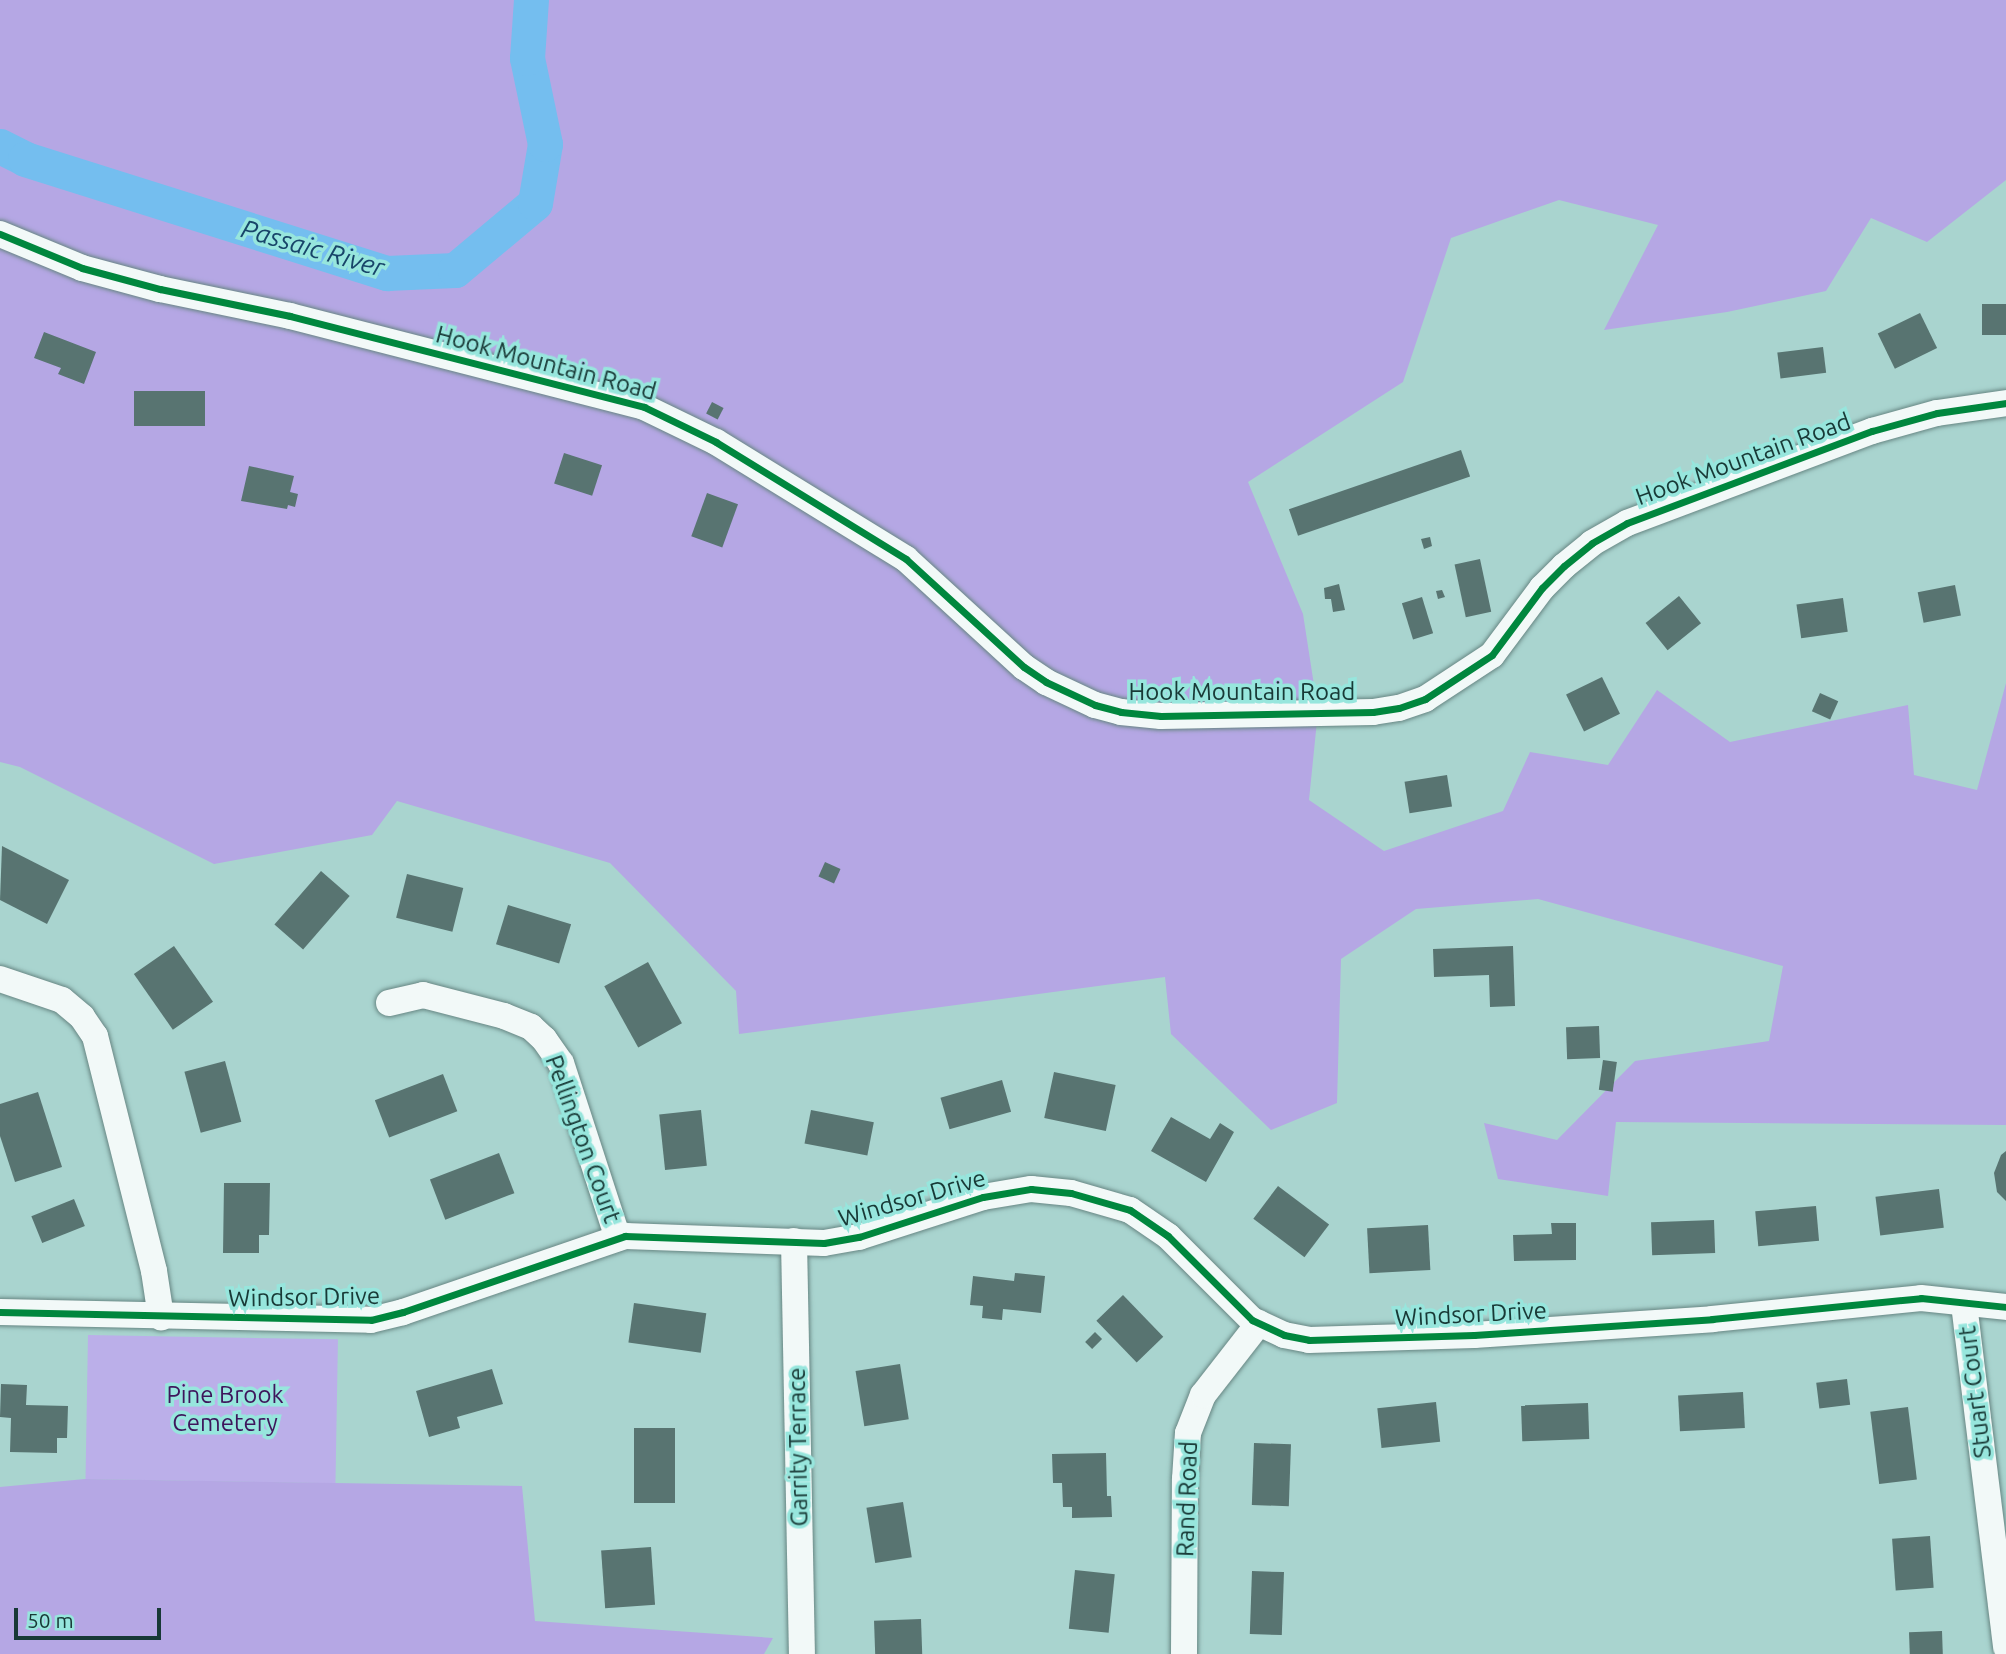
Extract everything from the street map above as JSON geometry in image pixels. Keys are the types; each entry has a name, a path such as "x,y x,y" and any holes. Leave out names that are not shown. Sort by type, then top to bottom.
{"street":[{"name":"Hook Mountain Road","path":"0,234 82,268 160,289 285,315 644,407 716,442 906,559 1024,667 1046,682 1095,705 1121,712 1161,716 1373,712 1399,708 1425,699 1492,655 1542,588 1564,566 1592,543 1627,523 1872,431 1937,413 2006,403"},
{"path":"0,979 62,1000 82,1017 95,1036 154,1271 161,1317"},
{"name":"Pellington Court","path":"389,1003 423,995 504,1016 531,1027 544,1039 561,1063 618,1238"},
{"name":"Windsor Drive","path":"0,1312 372,1320 403,1312 618,1238 732,1237 824,1243 859,1237 982,1196 1031,1189 1071,1193 1119,1206 1150,1221 1235,1306 1259,1324 1283,1335 1322,1340 1474,1335 1712,1319 1921,1298 2006,1307"},
{"name":"Garrity Terrace","path":"794,1241 802,1654"},
{"name":"Stuart Court","path":"1964,1304 2006,1647"},
{"name":"Rand Road","path":"1184,1654 1185,1479 1188,1433 1203,1395 1259,1324"}],"green space":[{"name":"Pine Brook Cemetery","path":"88,1335 338,1339 335,1483 85,1479"}],"shaded area":[{"path":"0,0 2006,0 2006,180 1927,242 1871,218 1826,291 1727,312 1604,330 1658,225 1559,200 1451,238 1403,382 1248,482 1303,614 1318,711 1309,800 1384,851 1503,811 1530,752 1608,765 1657,690 1730,742 1908,705 1914,775 1977,790 2006,683 2006,1125 1616,1122 1608,1196 1498,1179 1484,1123 1557,1140 1635,1061 1769,1041 1783,966 1538,899 1416,909 1341,959 1337,1103 1271,1130 1171,1034 1165,977 739,1034 736,991 610,863 397,801 372,835 214,864 20,767 0,762"},
{"path":"85,1479 522,1486 535,1621 773,1638 764,1654 0,1654 0,1487"}],"building":[{"path":"1982,304 2006,304 2006,335 1982,335"},
{"path":"1920,313 1937,348 1895,369 1878,334"},
{"path":"44,332 96,352 84,384 58,374 61,368 34,358"},
{"path":"1823,347 1826,373 1781,378 1777,353"},
{"path":"134,391 205,391 205,426 134,426"},
{"path":"712,402 724,408 718,419 706,414"},
{"path":"1461,450 1470,476 1298,536 1289,509"},
{"path":"564,453 602,465 592,496 554,483"},
{"path":"249,466 294,476 290,492 298,494 295,507 288,505 287,509 241,501"},
{"path":"707,493 738,504 722,548 691,536"},
{"path":"1430,537 1432,546 1424,549 1421,539"},
{"path":"1480,559 1491,612 1466,617 1455,564"},
{"path":"1339,584 1345,610 1333,612 1331,599 1325,599 1324,588"},
{"path":"1955,585 1961,615 1924,623 1918,592"},
{"path":"1442,590 1445,597 1438,599 1436,591"},
{"path":"1679,596 1701,623 1668,650 1646,623"},
{"path":"1422,597 1433,633 1413,639 1402,603"},
{"path":"1843,598 1848,632 1801,638 1796,605"},
{"path":"1602,677 1620,714 1584,731 1566,695"},
{"path":"1820,693 1838,701 1830,719 1812,711"},
{"path":"1447,775 1452,807 1410,813 1405,782"},
{"path":"2,846 69,880 47,924 0,900"},
{"path":"825,862 841,869 834,884 818,877"},
{"path":"321,871 350,896 303,950 274,925"},
{"path":"407,874 463,888 452,932 396,918"},
{"path":"508,905 571,924 559,964 496,944"},
{"path":"174,946 213,1002 173,1030 134,974"},
{"path":"1513,946 1515,1006 1490,1007 1489,975 1434,977 1433,949"},
{"path":"648,962 682,1023 638,1047 604,986"},
{"path":"1599,1026 1600,1058 1567,1059 1566,1027"},
{"path":"1603,1060 1617,1062 1613,1092 1599,1090"},
{"path":"225,1061 241,1122 201,1133 184,1072"},
{"path":"1054,1072 1116,1085 1106,1131 1044,1118"},
{"path":"443,1074 457,1111 389,1138 375,1100"},
{"path":"1002,1080 1011,1112 950,1129 940,1098"},
{"path":"38,1092 62,1167 15,1182 0,1136 0,1104"},
{"path":"701,1110 707,1166 665,1170 659,1114"},
{"path":"811,1110 874,1122 867,1156 805,1143"},
{"path":"1171,1117 1210,1139 1220,1123 1234,1132 1206,1182 1151,1151"},
{"path":"2006,1151 2006,1201 1997,1192 1994,1173 2001,1155"},
{"path":"499,1153 514,1193 445,1220 430,1180"},
{"path":"224,1183 270,1183 269,1235 259,1235 259,1253 223,1253"},
{"path":"1278,1186 1329,1225 1304,1257 1253,1219"},
{"path":"1939,1189 1944,1228 1880,1236 1875,1197"},
{"path":"74,1199 85,1226 42,1243 31,1216"},
{"path":"1816,1206 1819,1241 1758,1246 1755,1211"},
{"path":"1714,1220 1715,1253 1652,1255 1651,1222"},
{"path":"1551,1223 1576,1223 1576,1260 1514,1261 1513,1235 1552,1234"},
{"path":"1428,1225 1430,1270 1369,1273 1367,1228"},
{"path":"1015,1273 1045,1276 1041,1313 1003,1309 1002,1320 982,1318 983,1306 970,1305 973,1276 1014,1281"},
{"path":"1123,1295 1163,1337 1137,1362 1096,1321"},
{"path":"634,1303 706,1313 701,1353 628,1343"},
{"path":"1095,1332 1102,1339 1092,1349 1085,1342"},
{"path":"900,1364 909,1419 864,1426 856,1371"},
{"path":"492,1369 503,1404 457,1417 460,1428 429,1437 416,1391"},
{"path":"1847,1379 1850,1405 1819,1409 1816,1383"},
{"path":"1,1384 27,1385 26,1405 68,1406 67,1438 57,1438 57,1453 10,1452 11,1418 0,1417"},
{"path":"1743,1392 1745,1428 1680,1431 1678,1395"},
{"path":"1436,1402 1440,1442 1382,1448 1377,1408"},
{"path":"1588,1403 1589,1439 1522,1441 1521,1405"},
{"path":"1908,1407 1917,1479 1879,1484 1870,1412"},
{"path":"634,1428 675,1428 675,1503 634,1503"},
{"path":"1254,1443 1291,1444 1289,1506 1252,1505"},
{"path":"1106,1453 1107,1496 1111,1496 1112,1517 1072,1518 1072,1507 1063,1507 1062,1483 1053,1483 1052,1454"},
{"path":"903,1502 912,1557 875,1563 866,1508"},
{"path":"1930,1536 1934,1588 1896,1591 1892,1539"},
{"path":"651,1547 655,1605 605,1608 601,1550"},
{"path":"1075,1570 1115,1574 1109,1633 1069,1629"},
{"path":"1252,1571 1284,1572 1282,1635 1250,1634"},
{"path":"921,1619 922,1654 875,1654 874,1621"},
{"path":"1942,1631 1943,1654 1910,1654 1909,1632"}],"waterway":[{"name":"Passaic River","path":"0,146 25,159 387,273 455,270 535,203 545,144 527,58 531,0"}],"cycle path":[{"path":"0,234 82,268 160,289 290,316 644,407 716,442 906,559 1024,667 1046,682 1095,705 1121,712 1161,716 1373,712 1399,708 1425,699 1492,655 1542,588 1564,566 1592,543 1627,523 1872,431 1937,413 2006,403"},
{"path":"0,1312 371,1320 403,1312 625,1236 824,1243 859,1237 983,1197 1031,1189 1071,1193 1130,1210 1168,1236 1252,1320 1284,1335 1309,1340 1474,1335 1712,1319 1921,1298 2006,1307"}]}
